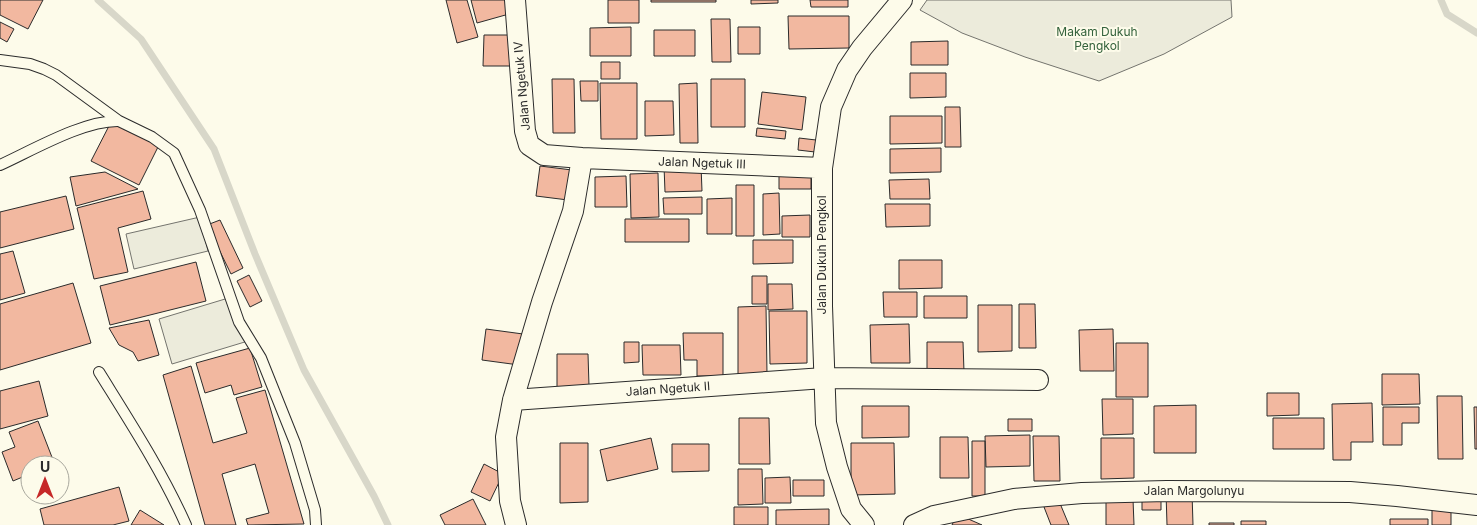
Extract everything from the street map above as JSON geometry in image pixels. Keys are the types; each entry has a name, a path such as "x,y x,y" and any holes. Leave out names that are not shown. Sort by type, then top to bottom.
{"street":[{"name":"Jalan Ngetuk IV","path":"515,0 525,131 529,145 544,155 582,158"},
{"name":"Jalan Dukuh Pengkol","path":"864,525 850,508 826,423 822,168 831,107 847,70 862,48 902,0"},
{"name":"Jalan Ngetuk III","path":"582,158 822,168"},
{"path":"516,525 510,502 506,438 513,400 542,302 573,211 582,158"},
{"name":"Jalan Ngetuk II","path":"513,400 824,378 1038,380"},
{"name":"Jalan Margolunyu","path":"914,525 934,516 1014,499 1082,493 1167,491 1350,492 1477,505"}],"lane":[{"path":"0,60 44,68 70,84 119,121 152,137 174,153 200,210 239,322 261,358 295,443 315,510 316,525"},
{"path":"0,164 48,142 98,123 108,120 119,121"},
{"path":"99,372 152,456 186,525"}],"green space":[{"name":"Makam Dukuh Pengkol","path":"927,0 1231,0 1232,17 1164,54 1099,81 1025,57 962,33 920,10"},
{"path":"200,217 208,251 134,269 126,234"},
{"path":"235,296 248,341 172,364 159,319"}],"building":[{"path":"0,0 43,0 28,29 0,15"},
{"path":"446,0 467,0 478,37 457,43"},
{"path":"471,0 505,0 509,14 477,23"},
{"path":"608,0 639,0 639,23 608,23"},
{"path":"651,0 716,0 716,2 651,2"},
{"path":"751,0 778,0 778,3 751,4"},
{"path":"810,0 848,0 848,7 811,7"},
{"path":"788,16 849,16 849,48 789,49"},
{"path":"711,19 730,19 731,62 712,62"},
{"path":"0,22 14,29 7,42 0,38"},
{"path":"631,27 631,56 590,56 590,28"},
{"path":"738,27 760,27 760,54 738,54"},
{"path":"654,30 695,30 695,56 654,56"},
{"path":"484,35 511,35 511,66 483,66"},
{"path":"948,41 948,65 911,65 911,42"},
{"path":"601,62 620,62 620,79 601,79"},
{"path":"910,73 946,73 946,97 910,98"},
{"path":"552,79 574,79 575,133 553,133"},
{"path":"711,79 745,79 745,127 711,127"},
{"path":"580,81 598,81 598,101 581,101"},
{"path":"600,83 637,83 637,139 601,139"},
{"path":"697,83 698,143 680,143 679,84"},
{"path":"762,92 806,97 802,130 758,124"},
{"path":"645,101 673,101 674,135 645,136"},
{"path":"945,107 960,107 961,147 945,147"},
{"path":"890,116 942,116 942,143 890,144"},
{"path":"111,122 159,145 139,185 91,161"},
{"path":"757,128 786,131 785,139 756,136"},
{"path":"799,138 816,140 815,152 798,150"},
{"path":"941,148 941,172 890,173 890,149"},
{"path":"540,166 572,170 568,200 536,196"},
{"path":"664,166 701,166 702,191 665,192"},
{"path":"105,172 138,189 76,206 70,177"},
{"path":"658,173 659,217 631,218 630,174"},
{"path":"779,174 811,174 811,189 779,189"},
{"path":"626,176 627,207 595,207 595,177"},
{"path":"929,179 930,199 890,199 889,180"},
{"path":"736,185 754,185 754,236 736,236"},
{"path":"143,191 151,219 118,228 128,272 94,279 77,208"},
{"path":"779,193 780,234 763,235 763,194"},
{"path":"66,196 74,229 0,248 0,212"},
{"path":"702,197 702,214 664,214 663,198"},
{"path":"732,198 732,234 707,234 707,199"},
{"path":"885,204 930,204 930,226 886,227"},
{"path":"810,215 810,237 782,237 782,216"},
{"path":"625,219 689,219 689,242 625,242"},
{"path":"220,220 243,268 231,274 207,225"},
{"path":"753,240 793,240 793,263 753,264"},
{"path":"13,251 25,293 0,300 0,254"},
{"path":"899,260 942,260 942,288 899,289"},
{"path":"196,262 206,301 110,325 100,286"},
{"path":"249,275 262,301 250,307 237,281"},
{"path":"752,276 767,276 767,304 752,304"},
{"path":"73,283 91,343 0,370 0,304"},
{"path":"768,284 792,284 793,309 768,310"},
{"path":"883,292 917,292 917,317 884,317"},
{"path":"924,296 967,296 967,318 924,318"},
{"path":"1019,304 1035,304 1036,348 1019,348"},
{"path":"978,305 1012,305 1012,351 978,352"},
{"path":"766,306 767,374 738,374 738,307"},
{"path":"769,311 807,311 807,363 770,364"},
{"path":"149,320 159,355 138,361 133,352 119,345 109,328"},
{"path":"909,324 910,363 871,363 870,325"},
{"path":"486,329 523,334 519,365 482,360"},
{"path":"1113,329 1114,371 1080,371 1079,330"},
{"path":"683,333 723,333 723,376 697,376 697,360 684,360"},
{"path":"624,342 639,342 639,362 624,363"},
{"path":"927,342 963,342 964,372 927,372"},
{"path":"1116,343 1148,343 1148,397 1116,397"},
{"path":"642,345 680,345 681,375 643,375"},
{"path":"250,348 262,387 234,395 231,385 205,393 196,363"},
{"path":"557,354 588,354 589,386 557,387"},
{"path":"191,366 213,443 247,433 236,398 265,390 304,524 248,525 246,519 269,513 255,464 222,474 236,525 205,525 163,375"},
{"path":"1382,374 1419,374 1420,404 1382,405"},
{"path":"39,381 48,416 0,429 0,391"},
{"path":"1267,393 1299,393 1299,415 1267,416"},
{"path":"1437,396 1462,396 1463,459 1438,459"},
{"path":"1102,399 1133,399 1133,434 1103,435"},
{"path":"1372,403 1373,442 1351,442 1351,460 1333,460 1332,404"},
{"path":"1196,405 1196,453 1154,453 1154,406"},
{"path":"862,406 909,406 909,437 862,438"},
{"path":"1383,407 1419,407 1419,423 1402,423 1402,445 1383,445"},
{"path":"1474,407 1477,407 1477,449 1475,449"},
{"path":"739,418 769,418 770,464 739,464"},
{"path":"1273,418 1324,418 1324,449 1273,449"},
{"path":"1008,419 1032,419 1032,431 1008,431"},
{"path":"38,421 51,455 20,455 20,478 13,481 2,452 15,447 9,432"},
{"path":"1030,435 1030,466 986,467 985,436"},
{"path":"1033,436 1059,436 1060,481 1034,481"},
{"path":"940,437 968,437 969,478 940,478"},
{"path":"651,438 658,469 607,481 600,450"},
{"path":"1101,438 1134,438 1134,478 1101,479"},
{"path":"972,441 985,441 985,496 972,496"},
{"path":"560,443 588,443 588,502 560,503"},
{"path":"851,443 894,443 895,494 851,495"},
{"path":"672,444 709,444 709,471 672,472"},
{"path":"484,464 503,474 490,501 471,492"},
{"path":"738,469 762,469 763,504 738,505"},
{"path":"790,477 791,503 765,503 765,478"},
{"path":"793,480 824,480 824,496 793,496"},
{"path":"119,487 129,521 113,525 44,525 40,509 54,505 70,505 70,501"},
{"path":"1142,492 1161,492 1161,510 1142,510"},
{"path":"1166,492 1192,492 1193,525 1167,525"},
{"path":"473,499 486,525 445,525 440,515"},
{"path":"1106,499 1133,499 1134,525 1106,525"},
{"path":"1059,501 1069,525 1051,525 1044,507"},
{"path":"734,507 768,507 768,525 734,525"},
{"path":"829,509 829,525 776,525 776,510"},
{"path":"1432,509 1451,509 1451,525 1432,525"},
{"path":"140,510 164,525 131,525"},
{"path":"957,514 982,525 952,525"},
{"path":"1390,519 1428,519 1428,525 1390,525"},
{"path":"1241,521 1266,521 1266,525 1241,525"},
{"path":"1209,523 1234,523 1234,525 1209,525"}],"waterway":[{"path":"98,0 141,39 214,149 255,254 304,370 374,496 388,525"},
{"path":"1441,0 1447,14 1477,33"}]}
